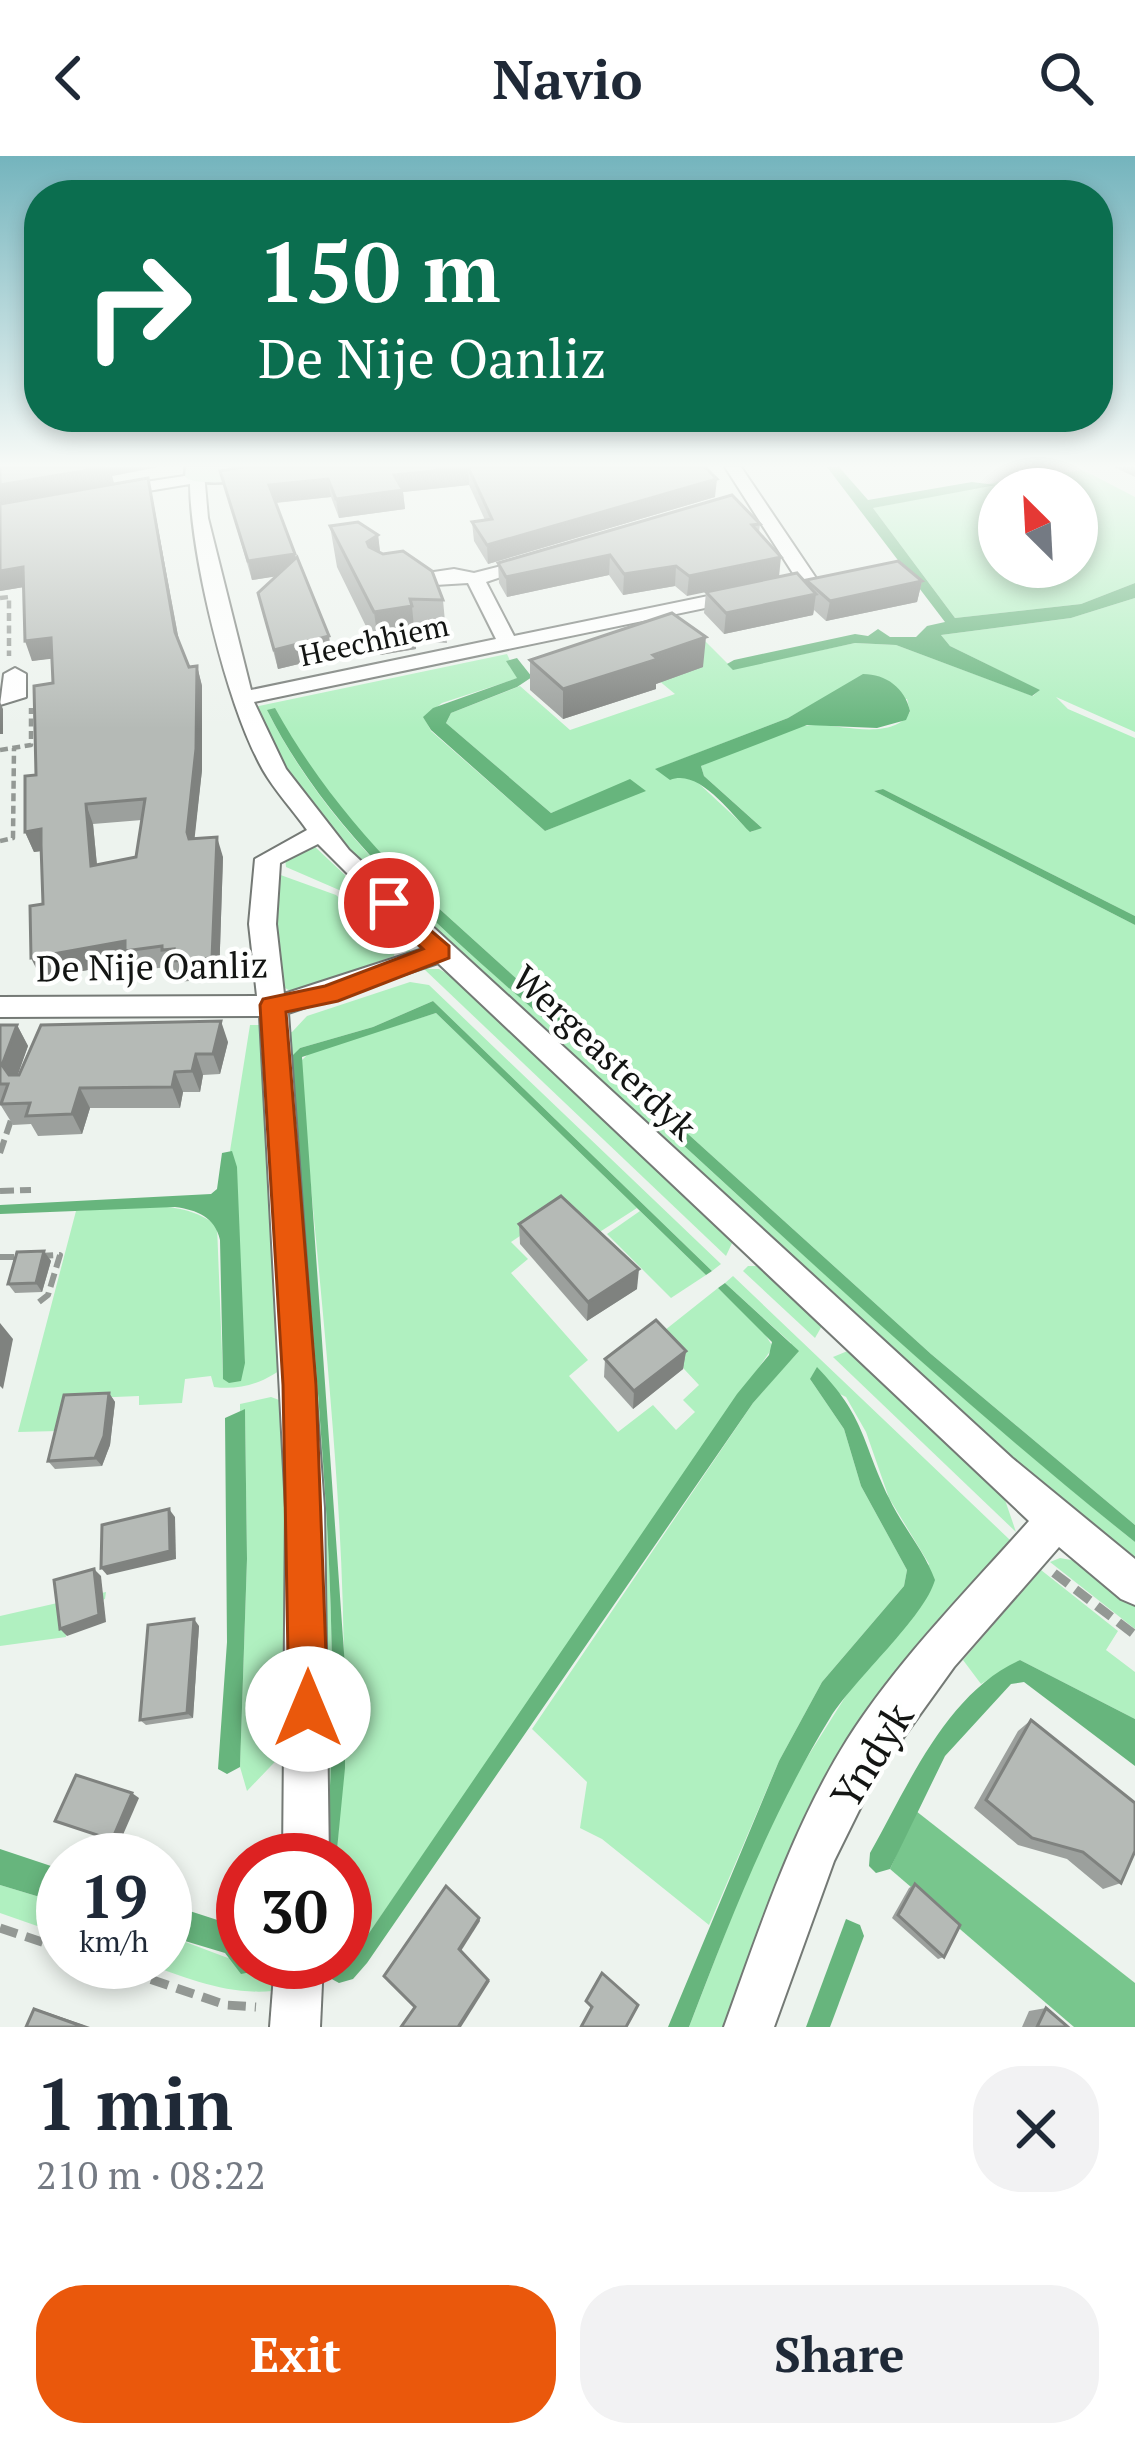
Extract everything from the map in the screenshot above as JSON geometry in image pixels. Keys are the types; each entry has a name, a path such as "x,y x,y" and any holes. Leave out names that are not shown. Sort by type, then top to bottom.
{"street":[{"name":"Wergeasterdyk","path":"206,554 242,698 275,770 320,833 1042,1536 1135,1586"},
{"path":"387,585 454,575 475,579 555,554"},
{"name":"Heechhiem","path":"242,698 808,581 788,554"},
{"path":"475,579 508,643"},
{"path":"306,1833 305,1508 264,893 268,859 320,833"},
{"name":"De Nije Oanliz","path":"0,1007 272,1005 329,994 441,952"},
{"name":"Yndyk","path":"749,2027 794,1901 842,1794 934,1657 1042,1536"}],"path":[{"path":"0,649 9,648"},
{"path":"0,750 31,745 31,701 22,703 10,690"},
{"path":"0,841 13,838 14,748"},
{"path":"0,1153 12,1114"},
{"path":"0,1191 31,1190"},
{"path":"0,1257 59,1256 48,1295 39,1302"},
{"path":"1042,1536 1079,1595 1135,1635"},
{"path":"0,1928 36,1940"},
{"path":"179,1989 226,2005 296,2000"}],"shaded area":[{"path":"893,554 908,554 955,618 1081,604 1135,583 1135,598 1071,618 941,635 950,646 1040,690 1032,696 896,645 855,643 733,670 727,664 855,634 868,636 878,629 890,637 916,637 927,626 945,622"},
{"path":"908,554 978,554 978,588 1098,588 1098,554 1135,554 1135,583 1081,604 955,618"},
{"path":"1135,598 1135,732 1056,697 1068,709 1135,738 1135,916 883,789 874,791 1135,925 1135,1525 931,1354 402,875 357,829 267,710 297,763 333,812 416,903 930,1368 1135,1542 1135,1567 1088,1530 355,858 292,781 254,707 507,654 518,678 442,703 424,717 431,731 545,831 645,790 598,794 551,813 446,723 451,713 520,686 570,730 675,694 629,656 701,637 733,669 855,643 896,645 1033,696 1039,690 950,646 941,635 1071,618","holes":["907,699 910,712 903,721 881,729 819,725 791,729 701,766 704,776 761,827 751,832 695,780 656,769 815,703"]},
{"path":"517,658 532,677 451,713 446,723 551,813 630,779 646,791 545,831 431,730 423,717 433,708 517,678 506,661"},
{"path":"863,674 899,689 910,711 906,720 877,728 807,725 701,766 704,776 762,828 750,832 703,786 681,778 670,780 655,769 788,718"},
{"path":"275,708 333,796 402,875 931,1354 1135,1525 1135,1542 935,1373 422,908 377,863 298,764 267,710"},
{"path":"883,789 1135,916 1135,925 874,791"},
{"path":"313,845 413,939 409,954 346,893 286,867 285,857"},
{"path":"275,873 336,895 394,956 292,992 280,985"},
{"path":"424,969 439,969 453,977 733,1241 726,1256"},
{"path":"410,982 429,985 721,1264 712,1271 433,1001 373,1027 300,1048 292,1057 329,1558 332,1710 327,1833 283,1033 292,1032 307,1016"},
{"path":"433,1001 712,1271 706,1275 436,1013 302,1057 345,1667 345,1768 339,1833 327,1833 332,1710 329,1558 292,1056 300,1048 373,1027"},
{"path":"436,1013 637,1208 595,1235 565,1206 511,1242 528,1259 511,1273 588,1360 569,1376 618,1432 653,1405 676,1430 695,1412 683,1400 699,1385 655,1338 718,1288 773,1347 372,1929 372,1833 338,1833 344,1661 341,1561 300,1062 309,1053"},
{"path":"250,1025 266,1025 290,1362 245,1386 214,1387 211,1376 185,1379 182,1403 139,1405 139,1396 66,1399 58,1431 18,1432 76,1211 168,1207 202,1216 217,1226 223,1378 245,1363 230,1151"},
{"path":"232,1151 237,1167 245,1363 241,1381 223,1379 220,1240 204,1216 175,1207 0,1214 0,1205 211,1194 217,1189 222,1153"},
{"path":"640,1211 706,1275 671,1298 607,1234"},
{"path":"762,1266 823,1324 815,1338 743,1271"},
{"path":"733,1276 1010,1540 913,1648 859,1726 794,1852 724,2027 689,2027 762,1838 791,1783 929,1564 889,1498 866,1432 846,1397 810,1379 844,1429 861,1486 907,1570 904,1586 822,1682 779,1761 709,1925 602,1839 580,1828 587,1782 532,1729 753,1403 789,1361 791,1343 725,1283"},
{"path":"725,1283 799,1351 753,1403 372,1956 372,1929 737,1394 769,1355 772,1342 718,1288"},
{"path":"850,1350 1004,1497 1016,1532 833,1357"},
{"path":"817,1367 854,1416 889,1498 935,1580 918,1612 830,1718 770,1831 689,2027 668,2027 779,1761 822,1682 904,1586 907,1570 861,1486 844,1429 810,1379"},
{"path":"271,1397 293,1405 292,1744 247,1791 240,1767 247,1559 245,1410 240,1411 240,1404"},
{"path":"245,1409 247,1559 240,1767 227,1774 218,1769 227,1642 225,1418"},
{"path":"1060,1558 1082,1562 1135,1604 1135,1629 1050,1562"},
{"path":"1041,1570 1118,1631 1106,1650 1135,1672 1135,1719 1020,1660 981,1684 963,1660"},
{"path":"106,1592 105,1599 64,1613 66,1637 0,1646 0,1616"},
{"path":"1020,1660 1135,1719 1135,1766 1024,1682 1011,1684 945,1756 890,1869 876,1873 869,1866 870,1853 932,1744 971,1695"},
{"path":"916,1811 1135,1983 1135,2027 1074,2027 890,1869"},
{"path":"0,1849 36,1861 36,1896 0,1885"},
{"path":"0,1885 36,1896 36,1926 0,1913"},
{"path":"192,1912 216,1920 216,1950 192,1943"},
{"path":"846,1919 860,1925 864,1936 830,2027 806,2027"},
{"path":"192,1945 216,1953 216,1986 195,1981"}],"building":[{"path":"0,554 161,554 175,632 189,667 197,666 196,749 187,832 189,839 217,837 212,958 172,961 174,949 125,951 125,941 31,958 30,906 43,904 41,829 25,832 25,776 36,775 34,686 53,683 51,638 25,641 23,567 0,571","holes":["145,799 136,857 91,866 86,804"]},
{"path":"246,554 293,554 248,561"},
{"path":"344,554 408,554 432,571 443,600 410,599 412,606 374,612"},
{"path":"528,554 779,554 781,557 689,576 676,566 624,574 610,555 506,577 498,563"},
{"path":"297,557 329,636 274,650 258,593"},
{"path":"898,561 922,581 830,601 806,580"},
{"path":"797,573 816,594 726,613 706,592"},
{"path":"672,613 706,637 653,655 658,659 563,689 530,660"},
{"path":"221,1021 213,1054 196,1054 192,1071 175,1072 172,1087 80,1088 72,1114 26,1116 30,1103 1,1104 8,1084 0,1084 0,1025 17,1025 2,1065 9,1075 19,1075 41,1025"},
{"path":"561,1196 639,1269 588,1302 519,1224"},
{"path":"44,1251 36,1283 8,1284 17,1252"},
{"path":"656,1320 686,1351 634,1391 605,1359"},
{"path":"109,1393 104,1436 95,1458 48,1461 64,1395"},
{"path":"169,1509 170,1551 101,1568 102,1525"},
{"path":"94,1569 99,1615 60,1629 54,1580"},
{"path":"194,1619 187,1713 140,1720 148,1625"},
{"path":"1031,1720 1135,1803 1135,1851 1121,1883 1083,1852 1032,1838 986,1800"},
{"path":"76,1775 132,1793 115,1833 91,1833 55,1821"},
{"path":"915,1884 960,1925 944,1957 898,1915"},
{"path":"446,1886 479,1918 459,1949 488,1980 458,2027 401,2027 415,2007 384,1976"},
{"path":"602,1973 638,2005 626,2027 581,2027 592,2007 586,2001"},
{"path":"1046,2008 1068,2027 1037,2027"},
{"path":"34,2009 84,2027 26,2027"}],"route":[{"path":"308,1709 299,1385 272,1005 301,1002 358,985 441,952 389,903"}]}
